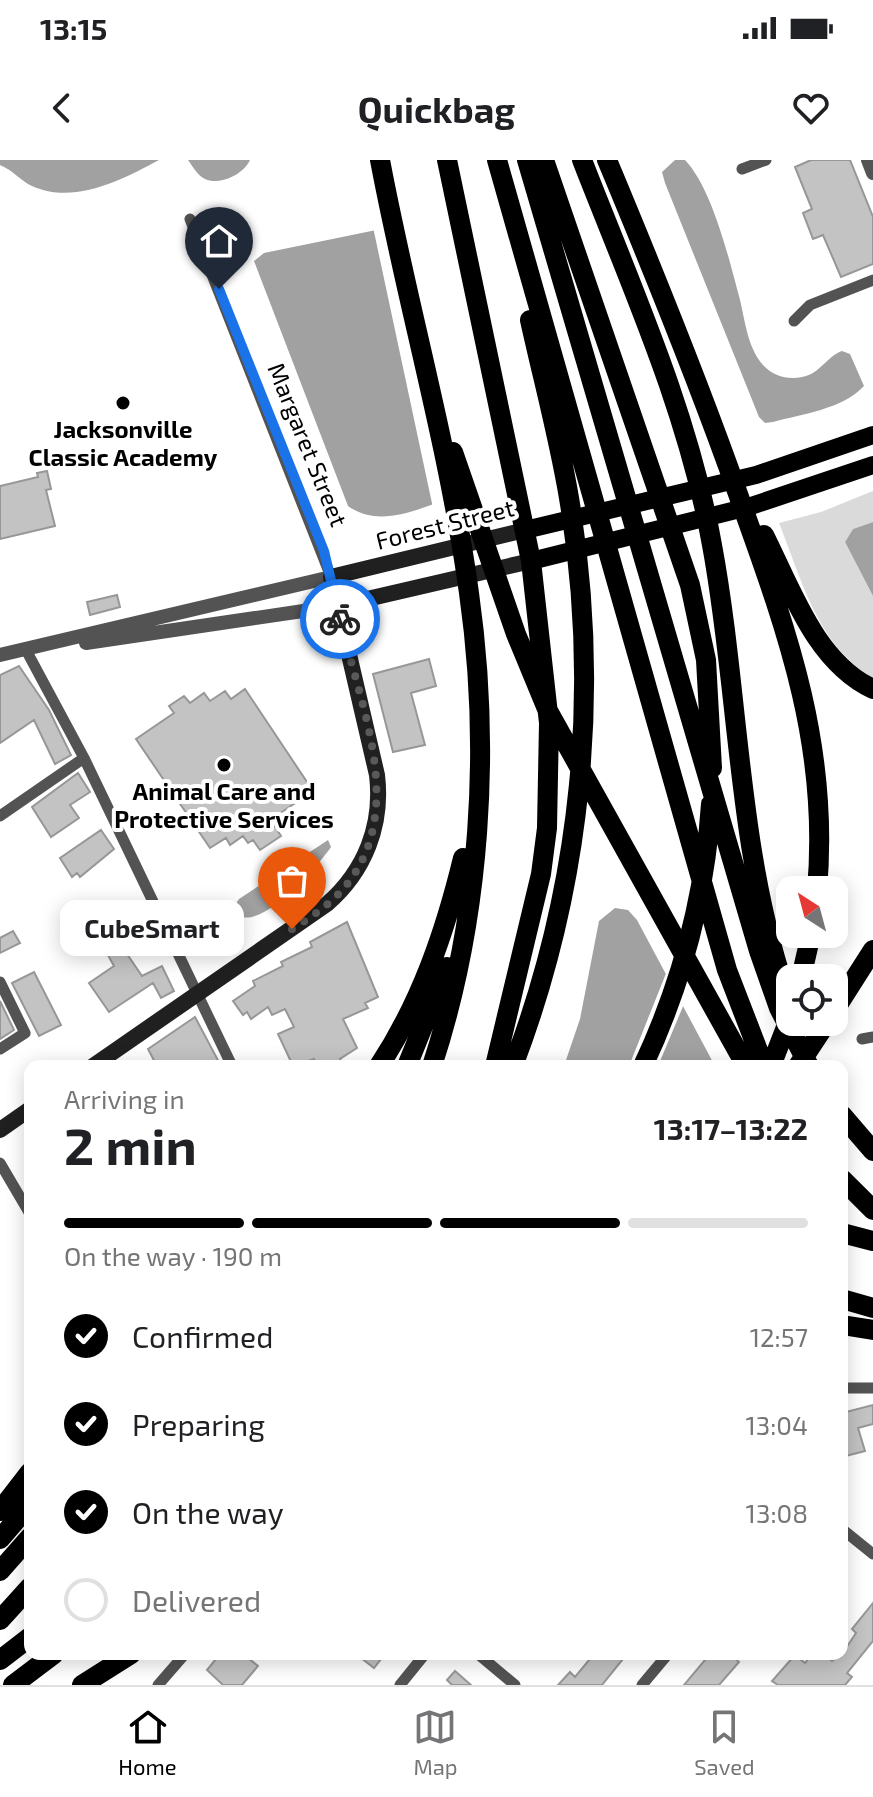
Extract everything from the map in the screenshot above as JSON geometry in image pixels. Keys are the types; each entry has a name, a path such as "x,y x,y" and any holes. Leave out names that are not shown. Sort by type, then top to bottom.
{"highway":[{"path":"380,160 469,596 477,683 476,840 453,989 434,1060"},
{"path":"447,160 531,561 548,712 547,828 531,926 497,1060"},
{"path":"495,160 735,994 762,1060"},
{"path":"495,160 569,498 579,575 585,682 576,817 551,948 515,1060"},
{"path":"527,160 766,973 809,1060"},
{"path":"544,160 678,544 701,632 710,700 712,779 707,853 695,920 672,996 645,1060"},
{"path":"582,160 664,372 694,467 712,543 748,821 768,926 779,964"},
{"path":"607,160 757,532 819,640 844,669 873,689"},
{"path":"424,369 530,673 556,727 743,1060"},
{"path":"757,532 792,649 813,735 819,799 817,876"},
{"path":"382,1060 415,1003 441,935 468,837 478,771"},
{"path":"409,1060 444,977 468,902"},
{"path":"848,989 873,950"},
{"path":"773,1060 782,1036"},
{"path":"802,1036 810,1060"},
{"path":"802,1060 818,1036"},
{"path":"848,1122 873,1151"},
{"path":"848,1185 873,1210"},
{"path":"848,1235 873,1241"},
{"path":"848,1301 873,1308"},
{"path":"848,1326 873,1330"},
{"path":"0,1511 24,1480"},
{"path":"0,1539 24,1511"},
{"path":"0,1571 24,1544"},
{"path":"0,1620 24,1594"},
{"path":"0,1660 24,1642"},
{"path":"13,1685 46,1660"},
{"path":"81,1685 113,1660"},
{"path":"81,1685 121,1660"}],"main road":[{"name":"Forest Street","path":"331,577 756,475 873,435"},
{"name":"Forest Street","path":"337,606 748,507 873,465"},
{"name":"Margaret Street","path":"102,1060 327,904 355,873 372,837 378,808 377,775 331,577"},
{"path":"0,1130 24,1113"}],"street":[{"path":"742,169 766,160"},
{"path":"868,160 873,173"},
{"name":"Margaret Street","path":"190,219 331,577"},
{"path":"794,321 810,305 873,280"},
{"name":"Forest Street","path":"2,656 331,577"},
{"name":"Forest Street","path":"26,650 151,636 337,606"},
{"path":"26,650 84,758 229,1060"},
{"path":"0,816 84,758"},
{"path":"0,982 25,1033 0,1049"},
{"path":"0,1163 24,1204"},
{"path":"848,1388 873,1388"},
{"path":"848,1534 873,1554"},
{"path":"158,1685 180,1660"},
{"path":"400,1685 420,1660"},
{"path":"485,1660 515,1685"},
{"path":"642,1685 663,1660"}],"shaded area":[{"path":"0,160 159,160 97,188 64,193 32,186 0,165"},
{"path":"188,160 250,160 237,174 224,180 211,181 202,178"},
{"path":"675,160 685,160 695,172 711,206 730,263 750,341 763,365 781,376 802,377 842,351 850,354 864,386 855,394 822,410 773,422 765,423 759,417 665,183 662,172"},
{"path":"391,227 434,504 401,514 379,516 358,512 348,506 254,261 264,253"},
{"path":"873,491 873,522 853,529 845,542 873,596 873,678 838,648 825,629 804,588 779,523 821,512"},
{"path":"873,522 873,596 845,542 853,529"},
{"path":"328,840 331,847 291,892 265,912 242,917 235,905 239,899"},
{"path":"615,908 628,910 637,920 712,1060 566,1060 580,1019 599,921"}],"pier":[{"path":"390,223 446,497 433,508 373,227"},
{"path":"667,971 684,1004 661,1060 631,1060"}],"building":[{"path":"811,160 850,160 873,217 873,264 841,277 823,235 813,239 803,213 812,209 795,167"},
{"path":"47,471 51,489 46,490 55,526 0,539 0,486 38,477 37,473"},
{"path":"117,595 120,607 90,615 87,602"},
{"path":"429,659 436,686 411,693 425,745 393,752 373,674"},
{"path":"19,666 49,710 71,755 55,764 34,720 0,743 0,675"},
{"name":"Animal Care and Protective Services","path":"245,689 313,791 279,814 282,819 274,825 281,836 260,850 253,840 248,843 243,836 230,845 226,838 210,848 136,739 174,713 169,706 184,696 190,703 204,693 210,701 225,691 231,699"},
{"path":"78,773 90,792 70,805 79,818 51,837 32,807"},
{"path":"101,830 114,849 80,877 77,873 72,877 60,858"},
{"path":"98,903 111,929 139,915 150,938 125,951 142,976 162,966 174,991 161,998 153,983 109,1012 89,983 114,966 83,910"},
{"path":"347,922 378,997 365,1003 368,1008 343,1019 357,1048 340,1060 290,1060 278,1034 294,1027 285,1009 272,1015 268,1007 251,1019 247,1012 243,1015 233,1001 255,986 253,981 283,966 281,962 312,947 310,942"},
{"path":"13,931 20,943 0,953 0,938"},
{"path":"34,972 61,1025 39,1036 12,983"},
{"path":"0,1001 14,1030 0,1039"},
{"path":"195,1017 218,1060 154,1060 148,1049"},
{"path":"873,1405 873,1424 858,1428 865,1451 848,1455 848,1411"},
{"path":"873,1603 873,1641 847,1673 852,1677 845,1685 778,1685 772,1681 791,1660 805,1663 807,1660 848,1660 848,1645 856,1633 852,1629"},
{"path":"215,1660 250,1660 258,1666 242,1685 223,1685 207,1670"},
{"path":"364,1660 380,1660 374,1668"},
{"path":"589,1660 622,1660 602,1685 558,1685 570,1672 575,1677"},
{"path":"705,1660 739,1662 719,1685 684,1685"},
{"path":"455,1671 471,1685 452,1685 447,1680"}],"way so far":[{"path":"292,929 327,904 348,883 367,850 378,808 377,775 340,619"}],"place":[{"name":"Jacksonville Classic Academy","path":"123,403"},
{"name":"Animal Care and Protective Services","path":"224,765"},
{"name":"CubeSmart","path":"292,929"}],"route":[{"path":"219,289 324,551 340,619"}]}
